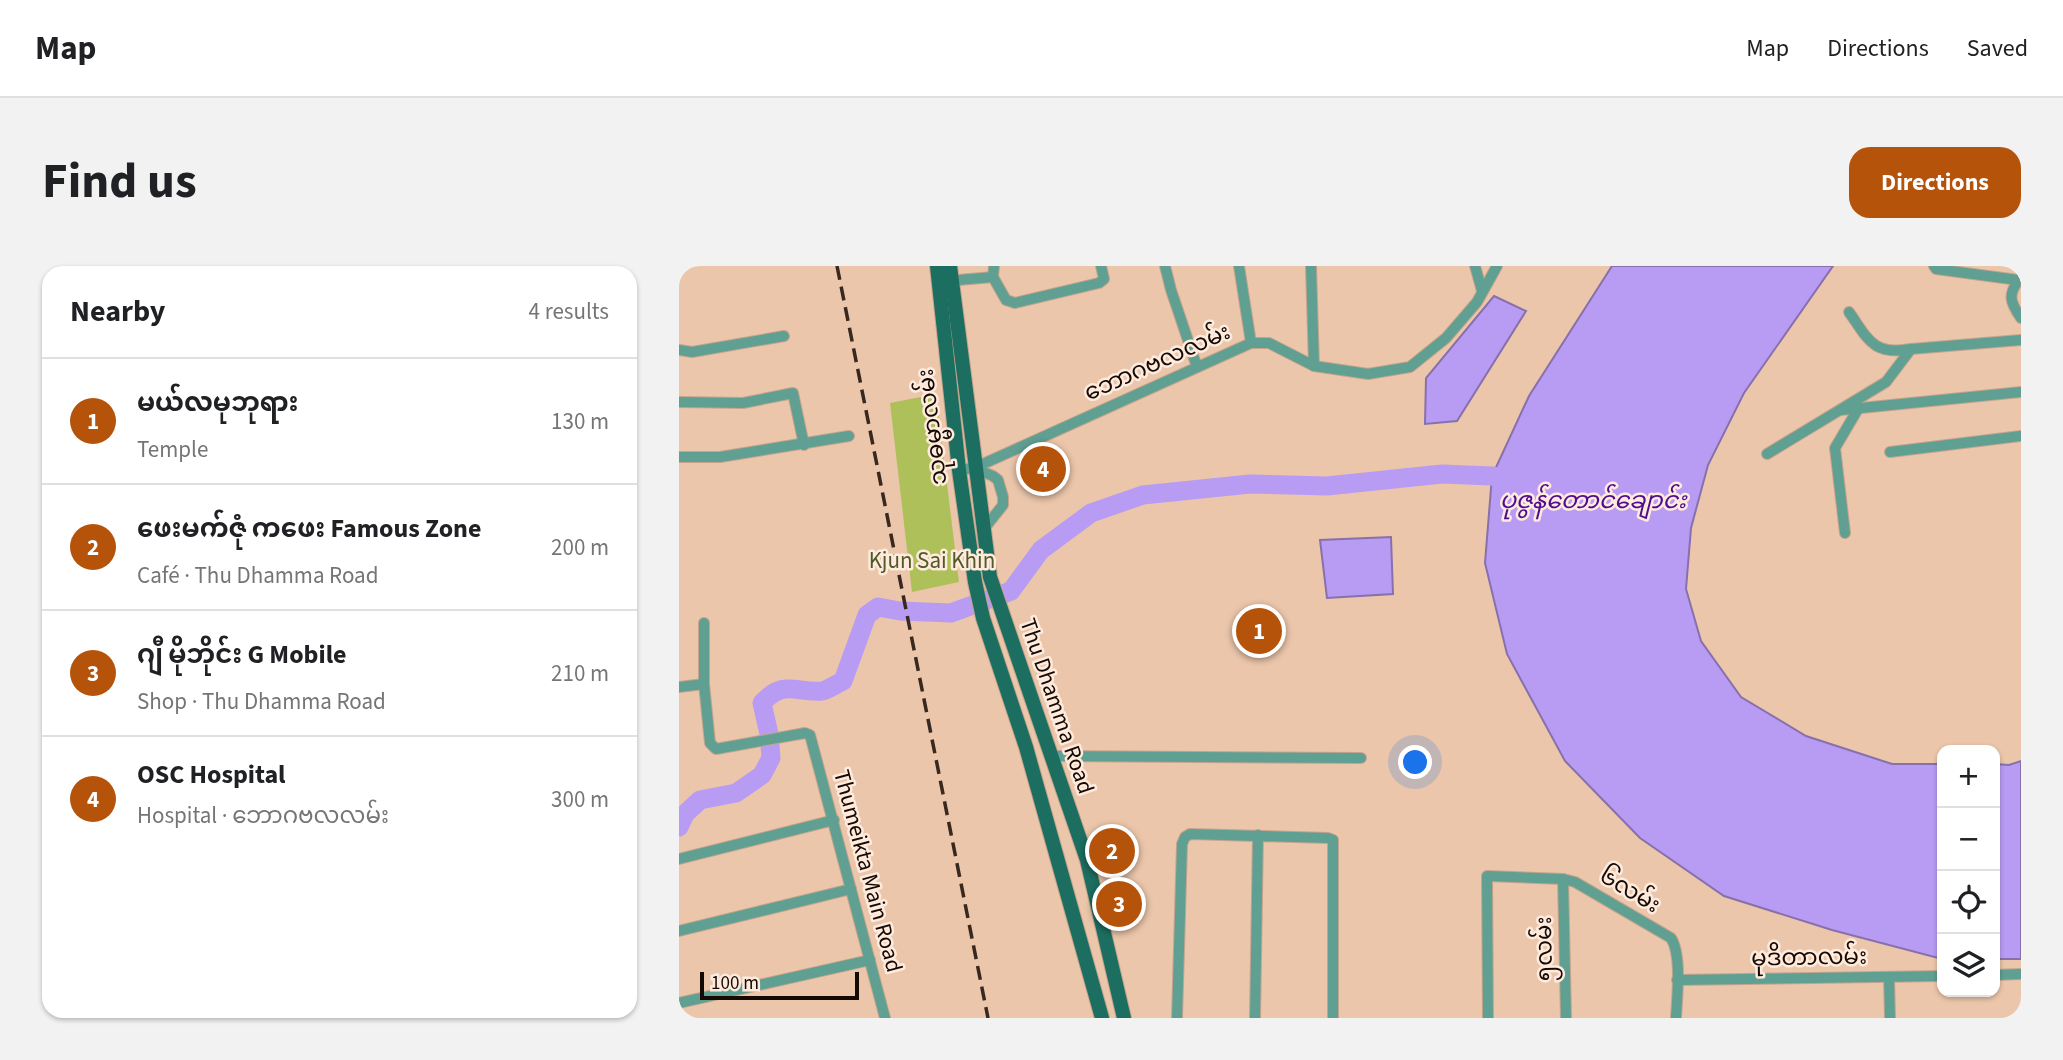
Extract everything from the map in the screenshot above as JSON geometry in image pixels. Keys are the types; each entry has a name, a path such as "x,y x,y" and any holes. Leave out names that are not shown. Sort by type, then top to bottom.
{"main road":[{"name":"သုဓမ္မာလမ်း","path":"936,266 947,276 955,371 959,470 975,582"},
{"name":"သုဓမ္မာလမ်း","path":"955,371 974,468 990,577"},
{"path":"969,540 984,534"},
{"name":"Thu Dhamma Road","path":"990,577 1087,860 1124,1018"},
{"name":"Thu Dhamma Road","path":"975,582 983,618 1026,747 1102,1018"}],"street":[{"path":"947,276 994,272 1006,300 1015,303 1099,283 1104,279 1101,266"},
{"path":"1165,266 1198,367"},
{"path":"1239,266 1251,343"},
{"path":"1311,266 1314,366"},
{"path":"1475,266 1482,291"},
{"name":"ဘောဂဗလလမ်း","path":"959,470 974,468 1251,343 1269,343 1314,366 1368,374 1411,366 1446,338 1478,302 1497,266"},
{"path":"1934,266 1935,269 1980,270 2020,279 2010,294 2021,318"},
{"path":"1849,312 1872,345 1881,350 1897,352 2021,340"},
{"path":"679,350 692,352 784,337"},
{"path":"1767,454 1885,382 1910,349"},
{"path":"1839,411 2021,392"},
{"path":"679,402 743,403 793,393 803,445"},
{"path":"1845,533 1835,448 1858,409"},
{"path":"679,457 720,457 849,436"},
{"path":"1890,452 2021,436"},
{"path":"974,468 998,480 1003,497 1003,505 984,534"},
{"path":"679,687 704,684 704,623"},
{"name":"Thumeikta Main Road","path":"704,684 712,747 716,749 810,734 885,1018"},
{"path":"1051,756 1361,758"},
{"path":"679,859 834,820"},
{"path":"1177,1018 1182,844 1190,834 1332,840 1333,1018"},
{"path":"1255,1018 1258,835"},
{"name":"၆လမ်း","path":"1488,1018 1487,876 1563,879 1575,882 1671,938 1677,959 1676,1018"},
{"name":"၅လမ်း","path":"1563,879 1566,1018"},
{"path":"679,931 851,889"},
{"path":"679,1003 870,960"},
{"path":"2000,975 2021,974"},
{"path":"1889,976 1889,1018"},
{"name":"မုဒိတာလမ်း","path":"1677,980 1937,976"}],"green space":[{"name":"Kjun Sai Khin","path":"936,394 959,582 912,592 890,403"}],"water":[{"name":"ပုဇွန်တောင်ချောင်း","path":"1612,266 1833,266 1744,393 1708,465 1691,528 1686,589 1701,641 1741,697 1806,736 1892,764 1937,764 1937,958 1832,930 1724,896 1640,838 1565,761 1507,654 1485,563 1492,476 1529,396"},
{"path":"1494,296 1526,311 1457,421 1425,424 1426,378"},
{"path":"1391,537 1393,594 1327,598 1320,540"},
{"path":"2021,761 2021,959 2000,959 2000,764"}],"waterway":[{"path":"679,827 685,814 700,800 736,793 762,775 771,758 762,703 784,689 822,691 843,681 867,615 878,607 900,611 951,613 1011,591 1041,550 1091,513 1143,495 1250,484 1327,486 1442,474 1517,480"}],"railway":[{"path":"837,266 988,1018"}],"place":[{"name":"OSC Hospital","path":"1043,469"},
{"name":"မယ်လမုဘုရား","path":"1259,631"},
{"name":"ဖေးမက်ဇုံ ကဖေး Famous Zone","path":"1112,851"},
{"name":"ဂျီ မိုဘိုင်း G Mobile","path":"1119,904"}]}
